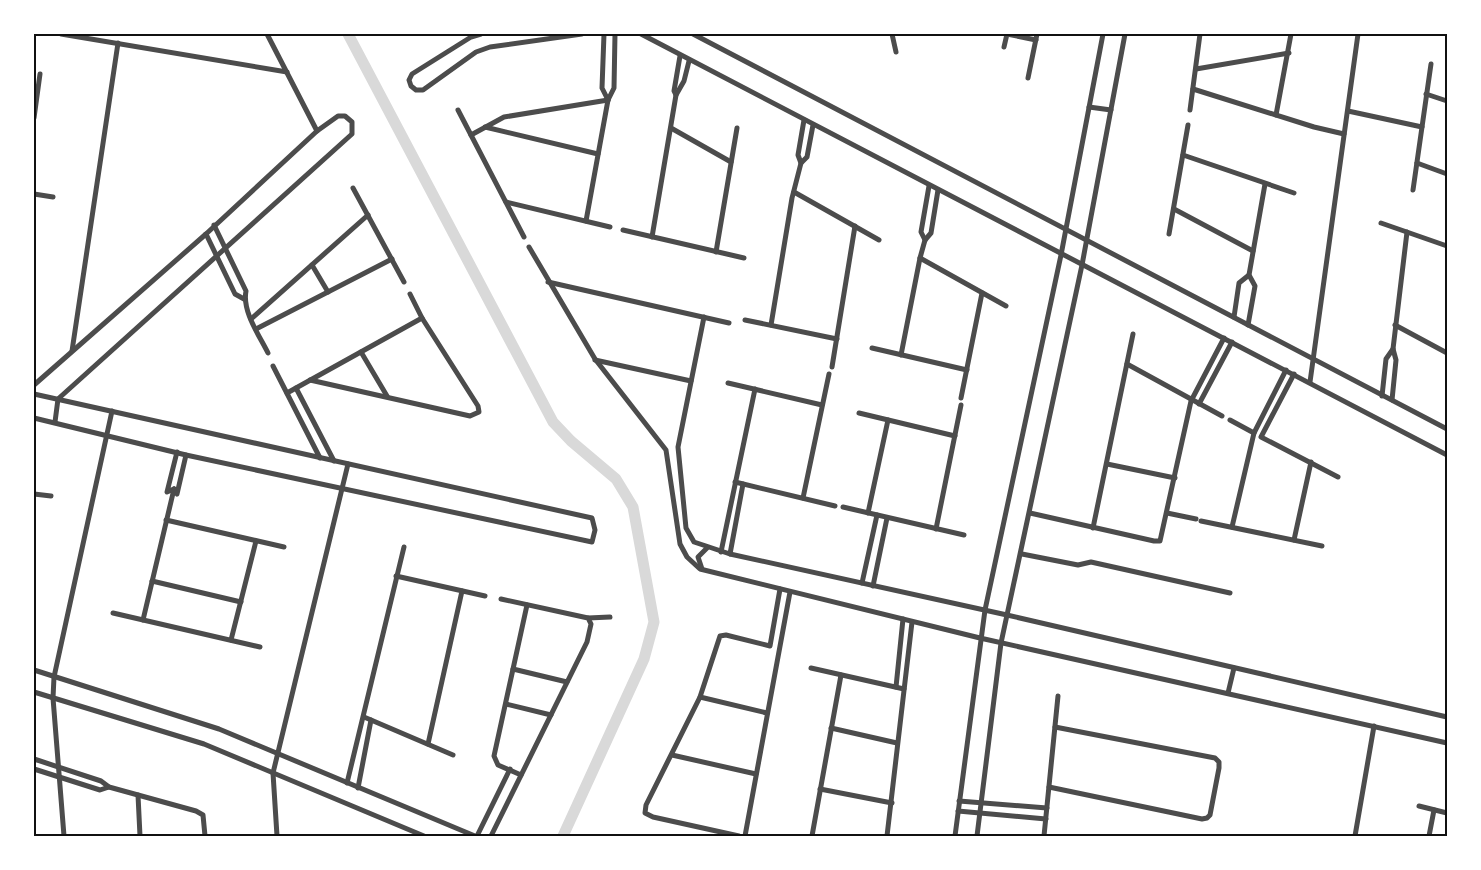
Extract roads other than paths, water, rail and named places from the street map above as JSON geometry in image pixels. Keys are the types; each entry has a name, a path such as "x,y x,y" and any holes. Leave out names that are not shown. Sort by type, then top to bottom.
{"street":[{"path":"62,34 287,72"},
{"path":"267,34 317,131"},
{"path":"481,34 471,37 412,74 409,80 411,86 416,90 423,90 476,52 490,47 582,34"},
{"path":"604,34 602,88 608,100"},
{"path":"586,221 608,100 614,88 615,34"},
{"path":"641,34 689,61 1082,266 1310,382 1447,455"},
{"path":"693,34 1447,429"},
{"path":"892,34 896,52"},
{"path":"1004,48 1007,34 1037,37 1028,78"},
{"path":"955,836 985,610 1061,255 1103,34"},
{"path":"977,836 1001,643 1022,554 1082,266 1125,34"},
{"path":"1190,110 1200,34"},
{"path":"1276,115 1291,34"},
{"path":"1310,382 1358,34"},
{"path":"72,351 118,43"},
{"path":"1196,69 1288,53"},
{"path":"676,95 674,91 680,56"},
{"path":"652,237 676,95 684,81 689,61"},
{"path":"1413,190 1431,64"},
{"path":"34,118 40,74"},
{"path":"1193,89 1344,134"},
{"path":"1426,94 1447,101"},
{"path":"471,135 504,117 608,100"},
{"path":"1089,107 1111,110"},
{"path":"458,110 524,237"},
{"path":"1348,111 1422,128"},
{"path":"34,385 206,234 317,131 338,116 345,116 352,122 352,134 58,399 55,422"},
{"path":"771,325 794,192 801,163 798,155 804,120"},
{"path":"801,163 807,158 813,125"},
{"path":"1169,234 1188,125"},
{"path":"485,127 598,154"},
{"path":"671,128 731,162"},
{"path":"716,252 737,128"},
{"path":"1183,155 1294,193"},
{"path":"1417,163 1447,174"},
{"path":"1248,325 1255,286 1249,275 1265,184"},
{"path":"925,240 921,232 929,186"},
{"path":"353,188 404,282"},
{"path":"901,355 920,258 925,240 931,233 938,190"},
{"path":"794,192 879,240"},
{"path":"34,194 53,197"},
{"path":"506,202 610,227"},
{"path":"1174,209 1253,251"},
{"path":"251,319 368,215"},
{"path":"1381,223 1447,246"},
{"path":"214,225 246,291 244,299 251,319 268,353"},
{"path":"832,367 855,226"},
{"path":"622,230 744,258"},
{"path":"1392,400 1396,360 1393,349 1406,232"},
{"path":"206,234 235,294 244,299"},
{"path":"529,247 595,360 666,450 678,536 683,550 692,563 703,570 902,620 1447,743"},
{"path":"920,258 1006,306"},
{"path":"256,329 392,259"},
{"path":"312,265 328,292"},
{"path":"1234,317 1239,283 1249,275"},
{"path":"548,282 729,323"},
{"path":"961,398 982,293"},
{"path":"310,380 470,416 478,412 478,406 422,318 410,294"},
{"path":"704,317 678,446 686,528 690,538 699,545 721,552 985,610 1447,717"},
{"path":"287,393 422,318"},
{"path":"745,320 837,339"},
{"path":"1395,326 1447,353"},
{"path":"1093,528 1133,334"},
{"path":"1030,513 1154,542 1160,540 1168,513 1191,400 1224,338"},
{"path":"1199,404 1232,342"},
{"path":"872,348 967,370"},
{"path":"1382,396 1386,359 1393,349"},
{"path":"361,352 387,396"},
{"path":"595,360 691,381"},
{"path":"1127,364 1222,416"},
{"path":"274,366 320,458"},
{"path":"1232,527 1254,433 1286,370"},
{"path":"803,498 829,374"},
{"path":"1294,374 1262,437 1338,477"},
{"path":"728,383 822,405"},
{"path":"296,388 334,461"},
{"path":"721,552 755,389"},
{"path":"34,394 592,518 595,530 592,542 186,455 34,418"},
{"path":"936,529 961,405"},
{"path":"64,836 53,698 54,677 112,412"},
{"path":"859,413 955,436"},
{"path":"868,514 888,420"},
{"path":"1230,420 1254,433"},
{"path":"666,450 678,446"},
{"path":"174,489 167,492 177,452"},
{"path":"174,489 177,494 186,455"},
{"path":"1294,540 1311,462"},
{"path":"277,836 272,773 348,464"},
{"path":"1107,464 1175,478"},
{"path":"735,482 836,506"},
{"path":"730,554 743,484"},
{"path":"143,620 174,489"},
{"path":"34,494 51,496"},
{"path":"843,507 964,535"},
{"path":"1168,513 1322,546"},
{"path":"862,583 877,516"},
{"path":"873,586 887,518"},
{"path":"166,520 284,547"},
{"path":"231,640 256,540"},
{"path":"347,783 404,547"},
{"path":"703,570 698,565 698,557 707,548"},
{"path":"1022,554 1078,565 1091,562 1230,593"},
{"path":"396,576 485,596"},
{"path":"152,580 241,602"},
{"path":"739,836 653,818 645,813 646,805 700,697 720,636 726,635 770,646 780,589"},
{"path":"428,744 462,591"},
{"path":"745,836 790,592"},
{"path":"501,599 588,618 610,617"},
{"path":"521,774 498,765 494,756 527,605"},
{"path":"113,613 260,647"},
{"path":"491,836 587,642 591,624 588,618"},
{"path":"896,688 902,620"},
{"path":"887,836 912,622"},
{"path":"513,668 567,682"},
{"path":"811,668 904,689"},
{"path":"1228,693 1234,668"},
{"path":"34,670 219,729 476,836 510,769"},
{"path":"812,836 840,675"},
{"path":"34,692 204,744 424,836"},
{"path":"1044,836 1058,696"},
{"path":"700,697 767,713"},
{"path":"506,704 551,715"},
{"path":"364,717 453,755"},
{"path":"358,788 371,720"},
{"path":"1355,836 1374,726"},
{"path":"1049,787 1202,819 1207,818 1210,814 1219,768 1219,762 1215,758 1055,727"},
{"path":"831,728 897,743"},
{"path":"672,755 756,774"},
{"path":"34,759 101,781 109,787 196,811 203,815 205,836"},
{"path":"34,769 100,790 109,787"},
{"path":"820,789 892,802"},
{"path":"138,795 140,836"},
{"path":"959,801 1047,808"},
{"path":"1419,806 1447,813"},
{"path":"1429,836 1434,810"},
{"path":"958,811 1046,819"}],"waterway":[{"path":"348,34 553,422 571,441 616,479 633,507 654,622 644,659 563,836"}]}
